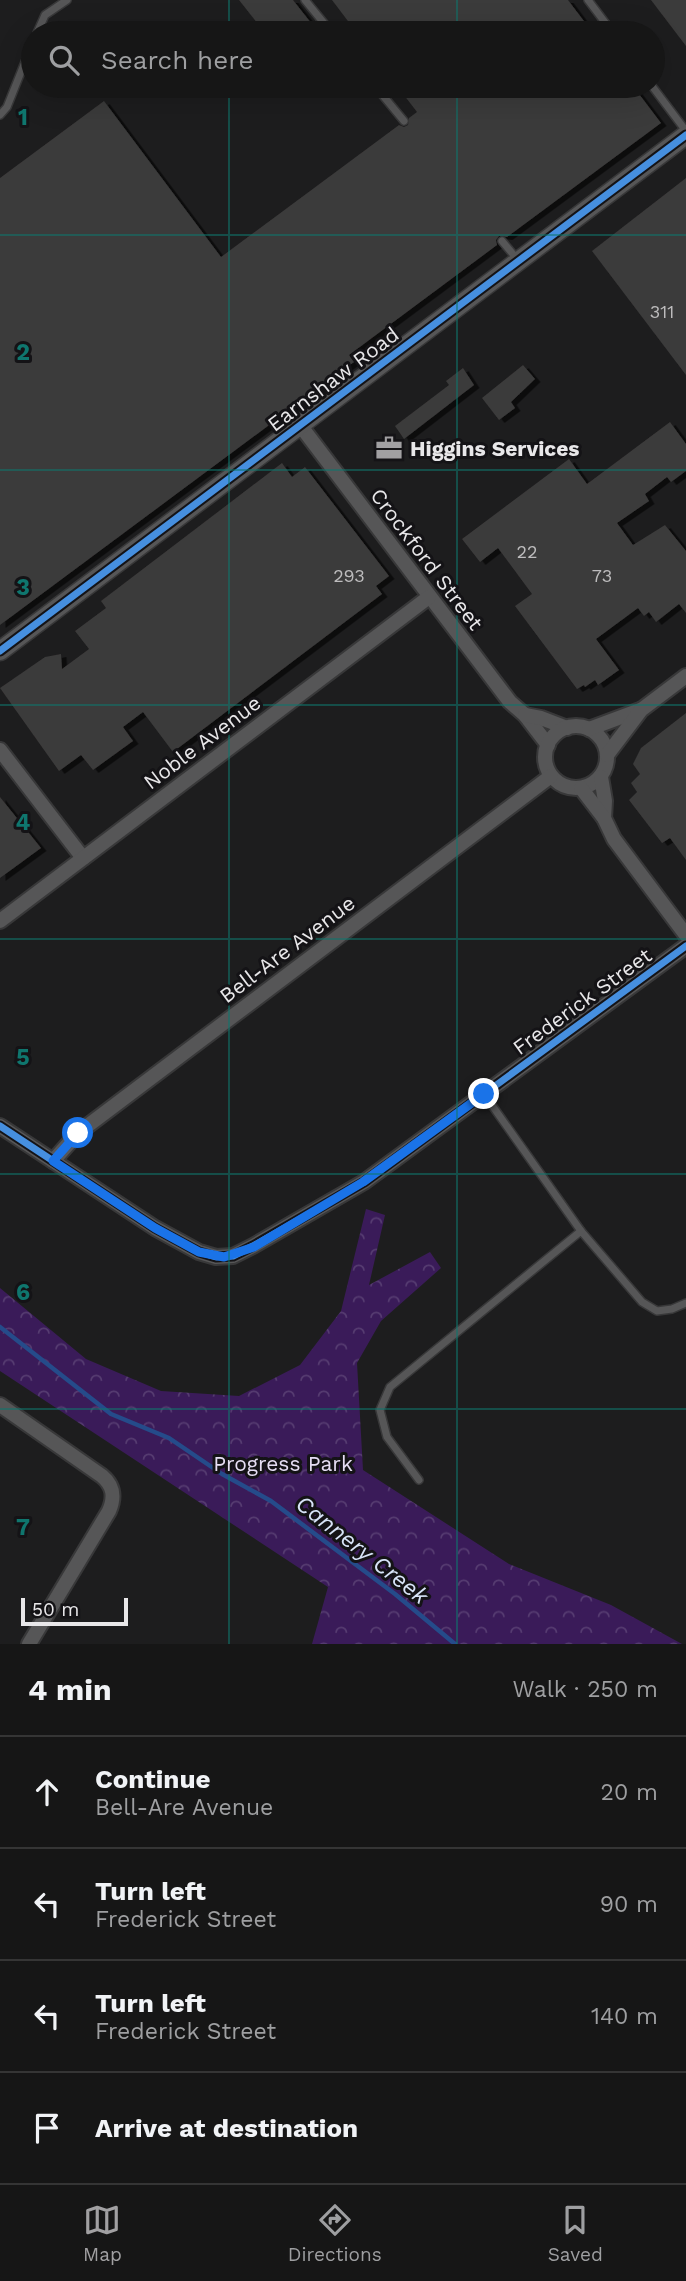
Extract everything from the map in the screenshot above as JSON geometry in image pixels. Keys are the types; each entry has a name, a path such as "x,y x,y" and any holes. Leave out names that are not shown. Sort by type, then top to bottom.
{"street":[{"name":"Earnshaw Road","path":"0,651 686,133"},
{"name":"Crockford Street","path":"300,425 510,702 525,715 548,745"},
{"name":"Noble Avenue","path":"0,921 429,597"},
{"path":"607,755 641,710 686,676"},
{"path":"590,729 641,710"},
{"name":"Crockford Street","path":"525,715 566,728"},
{"path":"574,726 590,729 602,740 607,755 605,770 601,776 581,788 564,786 551,776 545,761 552,737 566,728 574,726"},
{"path":"0,750 83,858"},
{"name":"Bell-Are Avenue","path":"53,1161 78,1133 551,776"},
{"path":"601,776 605,801 604,818"},
{"path":"581,788 604,818 614,839 686,935"},
{"name":"Frederick Street","path":"0,1126 155,1228 199,1252 224,1257 254,1247 363,1182 686,946"},
{"path":"0,1405 102,1476 111,1484 113,1492 109,1511 29,1644"}],"lane":[{"path":"42,21 44,15 67,0"},
{"path":"305,0 322,21"},
{"path":"588,0 604,21"},
{"path":"0,115 7,107 21,72"},
{"path":"385,98 404,121"},
{"path":"661,98 686,133"},
{"path":"502,241 519,261"},
{"path":"484,1094 581,1231 642,1302 657,1311 686,1303"},
{"path":"419,1480 387,1437 380,1410 390,1387 581,1231"}],"green space":[{"name":"Progress Park","path":"366,1209 385,1215 369,1285 430,1252 441,1268 381,1321 357,1363 363,1470 509,1564 611,1605 682,1644 312,1644 328,1587 0,1371 0,1288 86,1359 161,1391 239,1396 300,1365 341,1311"}],"building":[{"path":"239,0 293,0 310,21 256,21"},
{"path":"332,0 568,0 584,21 348,21"},
{"path":"651,0 686,0 686,46"},
{"path":"406,98 642,98 661,123 507,237 499,236 497,245 349,355 354,362 0,625 0,178 104,101 221,257 399,125 408,125 409,118 417,112"},
{"path":"686,178 686,375 592,251"},
{"path":"523,365 535,379 511,402 515,408 499,420 482,398"},
{"path":"463,368 474,385 404,439 395,426 449,385 446,381"},
{"path":"670,422 686,444 686,471 671,482 667,477 645,494 649,501 617,523 633,545 665,525 686,551 686,613 679,604 656,622 649,612 644,616 638,608 596,639 619,670 598,685 595,680 577,689 515,606 532,594 498,548 480,562 462,539 569,459 587,484"},
{"path":"282,463 292,477 305,467 389,576 376,586 382,594 173,752 143,712 123,727 133,741 93,770 81,755 59,771 0,688 45,657 61,654 62,669 89,649 75,631 106,608 101,601"},
{"path":"686,713 686,860 670,838 662,843 629,800 637,792 631,783 640,774 633,764 641,748"},
{"path":"0,797 41,848 0,878"}],"waterway":[{"name":"Cannery Creek","path":"0,1327 111,1414 169,1438 222,1474 271,1501 395,1594 455,1644"}],"cycle path":[{"path":"0,651 686,135"},
{"path":"0,1126 155,1228 199,1252 216,1257 233,1256 364,1182 686,946"}],"place":[{"name":"Higgins Services","path":"389,448"}],"route":[{"path":"78,1133 53,1161 155,1228 207,1256 224,1257 254,1247 363,1182 484,1094"}]}
